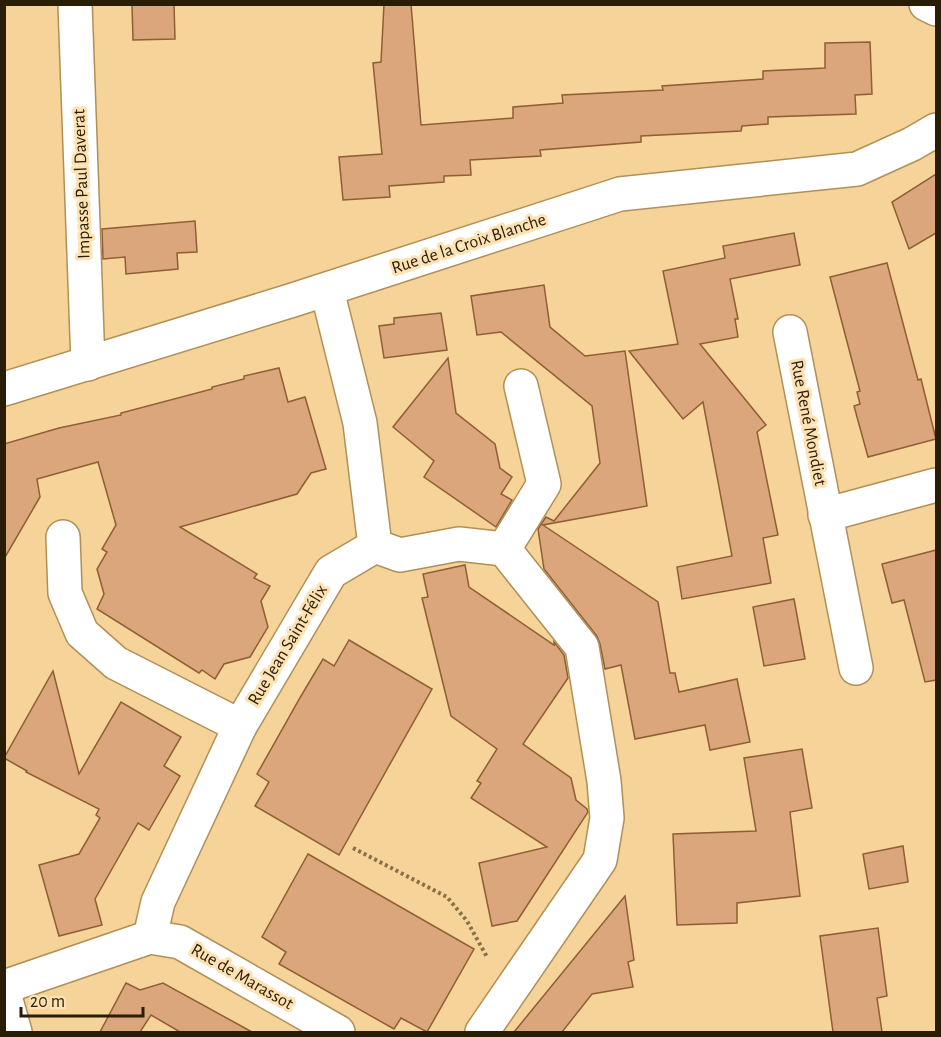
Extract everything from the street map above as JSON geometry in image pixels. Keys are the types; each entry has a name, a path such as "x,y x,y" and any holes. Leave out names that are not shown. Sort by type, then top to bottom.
{"street":[{"name":"Impasse Paul Daverat","path":"75,4 88,364"},
{"path":"926,4 936,9"},
{"name":"Rue de la Croix Blanche","path":"4,389 327,290 620,194 857,170 936,130"},
{"path":"327,290 360,423 375,546 400,555 459,544 504,549 582,647 604,781 607,818 600,860 482,1032"},
{"name":"Rue René Mondiet","path":"790,332 856,668"},
{"path":"504,549 543,484 521,386"},
{"path":"825,515 936,485"},
{"path":"63,537 65,592 82,633 116,663 240,726"},
{"name":"Rue Jean Saint-Félix","path":"150,937 158,902 240,726 331,572 375,546"},
{"name":"Rue de Marassot","path":"4,987 150,937 180,942 338,1032"},
{"path":"4,993 15,1032"}],"path":[{"path":"353,848 447,897 466,921 509,994"}],"building":[{"path":"132,4 174,4 175,39 133,40"},
{"path":"384,4 411,4 421,125 513,118 513,107 563,103 562,95 663,90 662,86 763,79 763,71 825,68 825,43 870,42 872,94 855,95 856,114 768,117 768,124 742,126 741,131 641,136 641,142 540,150 541,156 470,160 471,175 444,176 444,182 389,186 390,197 343,200 339,157 382,154 373,63 381,62"},
{"path":"936,174 936,233 909,249 892,202"},
{"path":"195,221 197,252 177,253 178,269 126,274 125,257 103,259 102,229"},
{"path":"794,233 800,265 730,279 738,319 735,319 738,337 700,344 766,425 757,432 778,535 763,538 771,583 682,599 677,567 732,556 703,402 683,419 629,351 678,344 663,271 725,258 723,246"},
{"path":"887,263 936,439 868,457 854,406 860,404 857,392 860,391 830,277"},
{"path":"544,285 550,327 585,356 625,351 647,506 543,525 658,602 670,673 675,673 679,692 737,679 750,742 710,750 705,725 635,739 621,665 605,669 597,636 544,569 538,529 546,517 554,521 600,463 592,406 501,332 477,335 471,296"},
{"path":"441,313 447,350 384,358 379,326 394,324 394,318"},
{"path":"448,358 456,413 495,444 500,468 512,477 501,494 512,500 496,527 424,477 434,461 393,427"},
{"path":"279,368 288,402 305,397 326,469 311,473 297,494 180,527 257,574 254,578 270,586 261,601 268,627 250,657 224,664 215,679 202,670 199,673 97,609 104,594 97,569 107,552 102,549 116,525 98,462 37,479 40,497 4,559 4,444 59,428 121,415 121,413 244,379 244,376"},
{"path":"936,550 936,680 925,682 904,600 892,603 882,564"},
{"path":"465,565 469,587 554,645 554,642 564,655 568,678 523,744 571,778 576,800 588,812 517,921 492,926 479,863 547,847 471,798 481,783 477,781 497,749 451,716 422,598 428,597 423,574"},
{"path":"794,599 805,659 764,666 753,607"},
{"path":"349,640 432,689 339,855 255,806 269,782 257,774 301,696 323,659 334,666"},
{"path":"53,671 79,774 121,702 181,737 164,766 180,776 149,830 138,823 95,899 102,925 59,936 39,865 79,854 100,818 96,815 99,809 26,772 4,758"},
{"path":"802,749 812,808 790,812 800,896 737,903 737,923 677,925 673,834 756,831 744,758"},
{"path":"903,846 908,882 869,889 863,854"},
{"path":"308,854 474,949 427,1032 401,1018 394,1029 279,964 286,952 262,937"},
{"path":"625,896 634,960 628,962 633,987 592,994 562,1032 514,1032"},
{"path":"878,928 887,996 877,998 882,1032 833,1032 820,936"},
{"path":"126,983 140,990 163,983 252,1032 180,1032 151,1015 140,1032 100,1032"}]}
